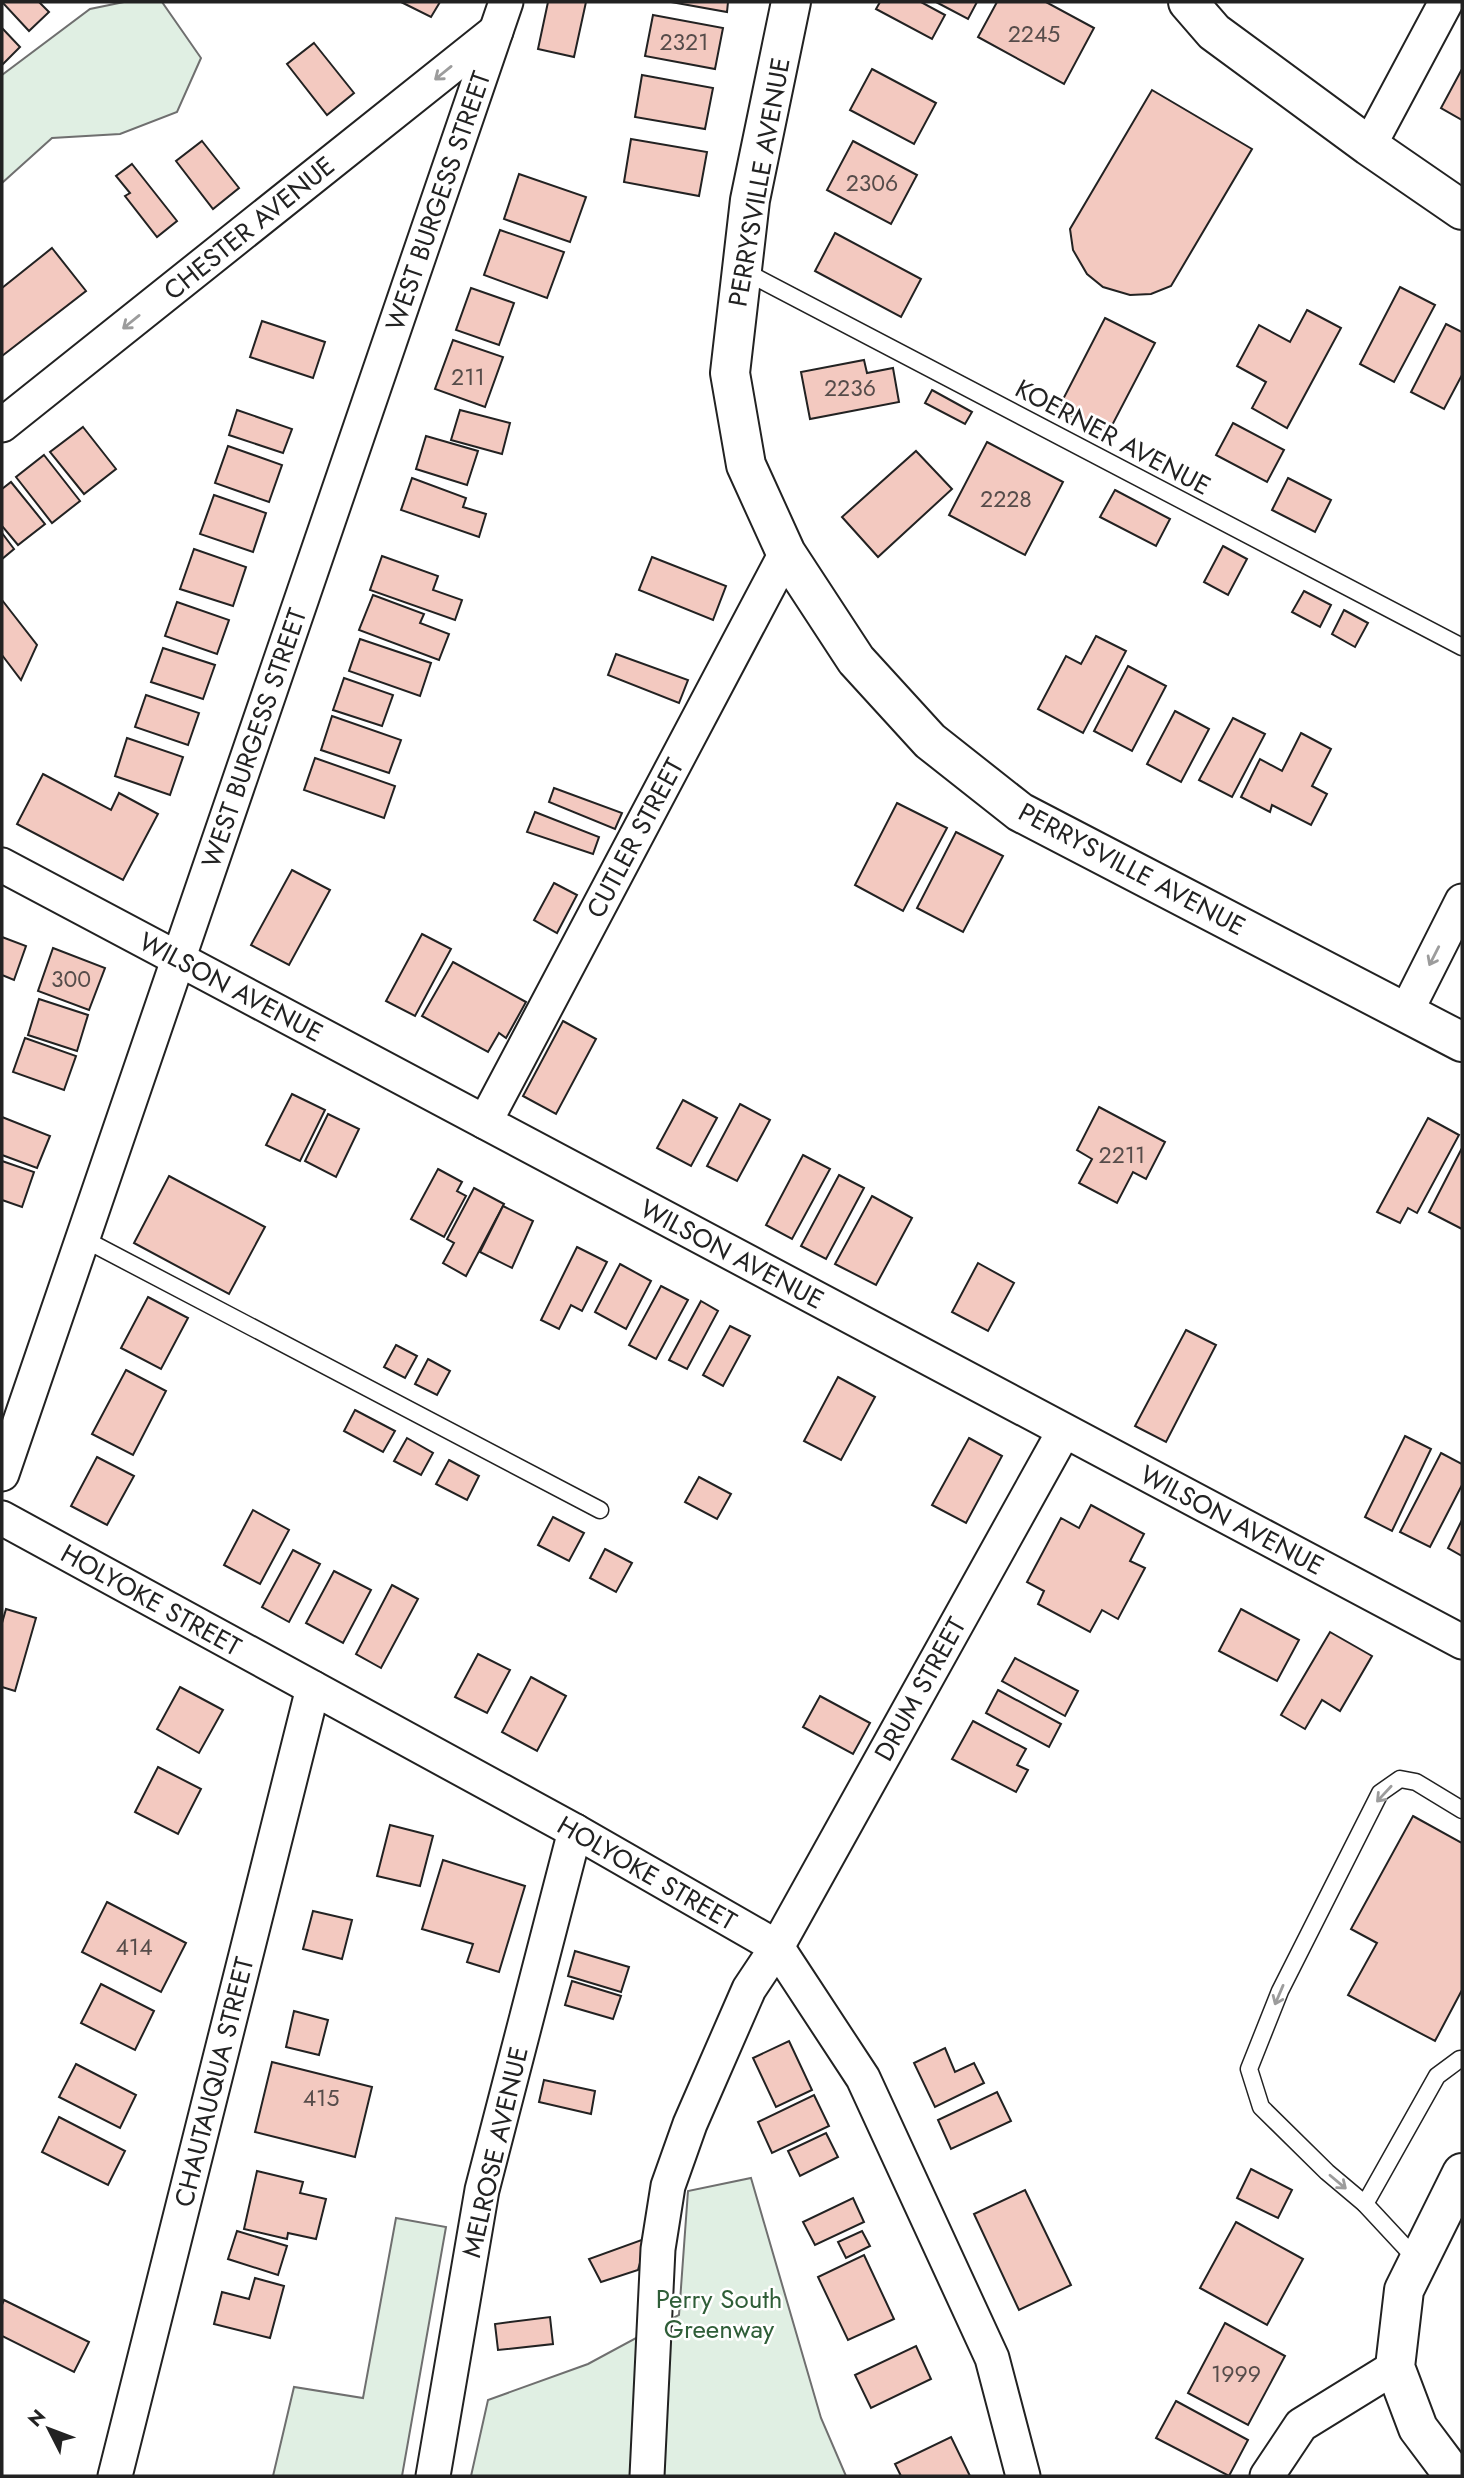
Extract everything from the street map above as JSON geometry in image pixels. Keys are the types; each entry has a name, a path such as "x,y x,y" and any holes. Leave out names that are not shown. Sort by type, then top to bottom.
{"street":[{"name":"PERRYSVILLE AVENUE","path":"791,2 750,201 730,373 746,465 786,554 856,660 930,741 1020,812 1462,1042"},
{"path":"1188,2 1214,32 1462,211"},
{"path":"1369,146 1446,2"},
{"name":"CHESTER AVENUE","path":"2,425 501,16"},
{"name":"WEST BURGESS STREET","path":"2,1474 501,16"},
{"name":"CUTLER STREET","path":"485,1122 786,554"},
{"name":"WILSON AVENUE","path":"2,865 1462,1642"},
{"path":"1406,1012 1462,901"},
{"name":"DRUM STREET","path":"647,2476 658,2249 668,2186 690,2124 749,1989 777,1947 1064,1431"},
{"name":"HOLYOKE STREET","path":"2,1518 575,1831 777,1947 863,2078 992,2358 1023,2476"},
{"name":"CHAUTAUQUA STREET","path":"115,2476 313,1688"},
{"name":"MELROSE AVENUE","path":"433,2476 482,2190 575,1831"},
{"path":"1454,2476 1418,2428 1395,2367 1404,2290 1462,2173"},
{"path":"1267,2476 1301,2424 1395,2367"}],"lane":[{"name":"KOERNER AVENUE","path":"741,269 1462,647"},
{"path":"82,1238 600,1510"},
{"path":"1418,2261 1366,2204 1327,2172 1261,2107 1249,2069 1280,1991 1380,1793 1400,1779 1416,1782 1462,1810"},
{"path":"1366,2204 1437,2076 1462,2059"}],"green space":[{"path":"124,2 162,2 201,58 177,112 120,134 52,138 2,183 2,75 90,9"},
{"name":"Perry South Greenway","path":"751,2178 821,2418 846,2476 471,2476 488,2400 588,2364 679,2315 688,2191"},
{"path":"396,2218 446,2227 402,2476 273,2476 294,2387 363,2398"}],"building":[{"path":"2,2 39,2 49,12 29,31"},
{"path":"401,2 440,2 431,17"},
{"path":"548,2 586,2 574,57 538,49"},
{"path":"671,2 728,2 727,12"},
{"path":"880,2 921,2 945,15 932,39 876,9"},
{"path":"936,2 977,2 968,19"},
{"path":"997,2 1046,2 1094,28 1064,84 978,37"},
{"path":"653,15 723,28 715,69 645,56"},
{"path":"2,28 20,47 2,65"},
{"path":"314,43 354,93 327,115 287,64"},
{"path":"872,69 936,103 914,144 850,110"},
{"path":"1462,69 1462,120 1441,108"},
{"path":"642,75 713,88 705,129 635,117"},
{"path":"1152,90 1252,149 1171,286 1151,294 1130,295 1103,287 1087,274 1073,250 1070,229"},
{"path":"631,139 707,152 699,196 624,182"},
{"path":"202,141 239,188 213,209 176,161"},
{"path":"853,141 917,175 891,224 827,190"},
{"path":"132,164 177,221 157,237 125,196 130,193 116,176"},
{"path":"519,174 586,197 570,242 504,219"},
{"path":"500,230 564,252 547,298 484,275"},
{"path":"835,233 921,279 901,317 815,271"},
{"path":"52,248 86,291 2,356 2,288"},
{"path":"1400,287 1435,305 1394,382 1360,364"},
{"path":"471,288 514,303 499,345 456,330"},
{"path":"1307,310 1341,328 1287,428 1252,408 1266,382 1237,366 1259,325 1290,342"},
{"path":"1105,318 1155,343 1107,435 1058,409"},
{"path":"262,321 325,342 313,378 250,357"},
{"path":"1446,324 1462,332 1462,375 1444,409 1411,392"},
{"path":"453,340 503,357 485,407 435,389"},
{"path":"864,360 867,373 893,368 899,402 810,419 801,372"},
{"path":"932,390 972,412 965,424 925,403"},
{"path":"237,410 292,429 283,453 229,435"},
{"path":"460,410 510,423 502,454 451,440"},
{"path":"1233,423 1284,450 1267,482 1216,455"},
{"path":"83,427 116,469 84,494 50,452"},
{"path":"426,436 478,451 467,485 416,469"},
{"path":"987,442 1063,482 1025,555 949,515"},
{"path":"228,446 282,465 269,502 215,483"},
{"path":"916,451 952,489 878,557 842,517"},
{"path":"44,455 80,501 52,523 16,477"},
{"path":"412,478 466,498 463,507 486,514 479,537 401,510"},
{"path":"1288,478 1331,500 1315,532 1272,510"},
{"path":"11,482 45,524 18,545 2,526 2,489"},
{"path":"1115,490 1170,519 1156,546 1100,517"},
{"path":"214,495 266,513 253,552 200,534"},
{"path":"2,533 14,549 2,559"},
{"path":"1223,546 1247,559 1228,595 1204,582"},
{"path":"194,549 246,567 233,606 180,589"},
{"path":"382,556 438,576 433,590 462,600 455,620 370,590"},
{"path":"652,557 726,586 713,620 639,590"},
{"path":"1304,591 1331,605 1320,627 1292,612"},
{"path":"373,595 424,614 420,623 449,634 439,660 359,630"},
{"path":"2,600 37,645 21,680 2,655"},
{"path":"177,602 229,620 217,654 165,636"},
{"path":"1344,610 1368,623 1355,647 1332,634"},
{"path":"1096,636 1126,651 1083,733 1038,709 1066,656 1081,664"},
{"path":"360,639 431,663 420,696 349,671"},
{"path":"163,648 215,665 203,699 151,682"},
{"path":"616,654 688,680 679,703 608,675"},
{"path":"1128,666 1166,686 1132,751 1094,731"},
{"path":"344,678 393,695 382,726 333,710"},
{"path":"146,695 199,713 188,745 135,727"},
{"path":"1175,711 1209,729 1181,782 1147,764"},
{"path":"332,716 401,740 389,773 321,750"},
{"path":"1233,718 1265,734 1232,797 1199,780"},
{"path":"1301,733 1331,749 1312,786 1327,794 1311,825 1272,805 1270,812 1241,797 1260,759 1282,771"},
{"path":"127,738 183,757 170,795 115,776"},
{"path":"315,758 395,786 384,818 304,790"},
{"path":"43,774 111,810 119,793 158,814 123,880 17,824"},
{"path":"554,788 622,813 615,829 549,802"},
{"path":"897,803 947,828 903,911 855,885"},
{"path":"535,812 599,837 593,854 527,832"},
{"path":"956,832 1003,856 963,932 917,908"},
{"path":"292,870 330,890 289,965 251,945"},
{"path":"554,883 577,895 557,933 534,920"},
{"path":"422,934 451,949 415,1016 386,1001"},
{"path":"2,937 26,946 14,980 2,975"},
{"path":"53,948 105,968 89,1010 38,991"},
{"path":"453,962 526,1002 506,1038 499,1033 488,1052 422,1016"},
{"path":"39,999 88,1015 77,1051 28,1035"},
{"path":"563,1021 596,1039 556,1114 523,1096"},
{"path":"25,1038 76,1056 64,1090 13,1072"},
{"path":"292,1094 325,1110 300,1161 266,1145"},
{"path":"683,1100 717,1118 691,1166 657,1148"},
{"path":"740,1104 770,1120 737,1181 707,1166"},
{"path":"1099,1107 1165,1142 1146,1179 1133,1172 1117,1203 1079,1183 1092,1159 1077,1150"},
{"path":"328,1114 359,1129 336,1177 305,1161"},
{"path":"2,1117 50,1136 37,1168 2,1155"},
{"path":"1428,1118 1459,1135 1417,1213 1408,1208 1400,1223 1377,1212"},
{"path":"1462,1148 1462,1229 1429,1212"},
{"path":"803,1155 830,1169 792,1239 766,1225"},
{"path":"2,1161 34,1172 22,1207 2,1200"},
{"path":"438,1169 462,1182 457,1191 466,1196 444,1237 411,1219"},
{"path":"839,1175 864,1188 826,1259 801,1246"},
{"path":"169,1176 265,1227 229,1294 134,1243"},
{"path":"474,1188 504,1204 466,1276 443,1263 454,1243 447,1239"},
{"path":"872,1196 912,1218 876,1285 835,1264"},
{"path":"503,1206 533,1221 512,1268 480,1252"},
{"path":"577,1247 607,1262 582,1311 571,1305 559,1329 541,1320"},
{"path":"978,1263 1014,1283 988,1331 952,1312"},
{"path":"620,1264 651,1281 626,1329 595,1312"},
{"path":"661,1286 688,1300 656,1359 629,1345"},
{"path":"148,1297 188,1318 161,1369 121,1348"},
{"path":"701,1301 718,1311 687,1369 669,1360"},
{"path":"730,1326 750,1336 723,1386 703,1375"},
{"path":"1186,1330 1216,1345 1166,1442 1135,1426"},
{"path":"396,1345 417,1356 405,1378 384,1367"},
{"path":"428,1359 450,1371 437,1395 415,1384"},
{"path":"126,1370 166,1391 133,1455 92,1434"},
{"path":"838,1377 875,1397 841,1460 804,1441"},
{"path":"355,1410 395,1431 383,1452 344,1431"},
{"path":"1405,1436 1431,1449 1392,1531 1365,1517"},
{"path":"407,1438 433,1453 421,1475 394,1461"},
{"path":"969,1438 1002,1456 966,1523 932,1505"},
{"path":"1441,1453 1462,1464 1462,1485 1430,1547 1400,1532"},
{"path":"97,1457 134,1476 107,1525 71,1506"},
{"path":"449,1460 479,1476 467,1500 436,1484"},
{"path":"699,1477 731,1494 717,1519 685,1502"},
{"path":"1091,1505 1144,1534 1130,1561 1145,1568 1118,1619 1102,1610 1090,1632 1038,1604 1044,1591 1027,1582 1061,1518 1079,1528"},
{"path":"253,1510 289,1530 260,1584 224,1565"},
{"path":"553,1517 584,1533 569,1561 538,1545"},
{"path":"1462,1520 1462,1556 1448,1548"},
{"path":"605,1549 632,1563 616,1592 590,1578"},
{"path":"293,1550 320,1564 289,1622 262,1607"},
{"path":"334,1571 371,1590 343,1643 306,1623"},
{"path":"392,1585 418,1599 381,1668 356,1654"},
{"path":"6,1609 36,1618 15,1691 2,1687 2,1623"},
{"path":"1241,1609 1299,1640 1277,1681 1219,1651"},
{"path":"1330,1632 1372,1656 1340,1711 1322,1700 1305,1729 1281,1715"},
{"path":"478,1654 510,1670 487,1713 455,1697"},
{"path":"1015,1658 1078,1691 1065,1716 1002,1681"},
{"path":"531,1677 566,1696 537,1751 502,1732"},
{"path":"180,1687 223,1710 199,1753 157,1729"},
{"path":"998,1690 1061,1724 1049,1747 986,1713"},
{"path":"820,1696 870,1723 853,1754 803,1727"},
{"path":"973,1721 1026,1749 1017,1765 1028,1770 1016,1792 952,1759"},
{"path":"158,1767 201,1789 178,1834 135,1812"},
{"path":"1413,1816 1462,1843 1462,1990 1435,2041 1348,1995 1377,1943 1351,1929"},
{"path":"390,1825 433,1836 420,1886 377,1876"},
{"path":"443,1860 525,1886 499,1972 467,1962 473,1944 422,1929"},
{"path":"107,1902 186,1943 161,1992 82,1952"},
{"path":"313,1911 352,1920 342,1959 303,1949"},
{"path":"575,1951 629,1967 621,1992 568,1976"},
{"path":"572,1981 621,1996 613,2019 565,2005"},
{"path":"101,1984 154,2011 135,2050 81,2023"},
{"path":"294,2011 328,2020 319,2055 286,2047"},
{"path":"789,2041 812,2090 776,2107 753,2058"},
{"path":"945,2048 955,2072 974,2063 984,2083 935,2107 914,2063"},
{"path":"272,2062 372,2087 355,2157 255,2132"},
{"path":"76,2064 136,2095 120,2128 59,2097"},
{"path":"544,2080 595,2091 591,2114 539,2102"},
{"path":"997,2092 1011,2121 951,2149 938,2120"},
{"path":"814,2095 829,2126 772,2153 758,2122"},
{"path":"59,2117 125,2151 108,2185 42,2152"},
{"path":"826,2133 838,2157 800,2176 788,2151"},
{"path":"1251,2169 1292,2190 1278,2218 1237,2198"},
{"path":"257,2171 303,2182 300,2193 326,2199 316,2239 288,2233 287,2239 244,2229"},
{"path":"1025,2190 1071,2285 1019,2310 974,2214"},
{"path":"853,2198 864,2222 815,2245 803,2222"},
{"path":"1236,2222 1303,2259 1267,2325 1200,2288"},
{"path":"237,2231 287,2246 278,2275 228,2259"},
{"path":"862,2231 870,2246 846,2258 838,2242"},
{"path":"647,2238 638,2270 601,2282 589,2259"},
{"path":"864,2255 894,2319 848,2340 818,2277"},
{"path":"255,2278 284,2286 270,2338 214,2324 222,2292 249,2299"},
{"path":"4,2300 89,2342 74,2372 2,2336"},
{"path":"550,2317 553,2344 498,2350 495,2324"},
{"path":"1225,2323 1285,2356 1248,2425 1188,2393"},
{"path":"916,2346 931,2379 871,2408 855,2375"},
{"path":"1176,2401 1248,2440 1229,2476 1156,2438"},
{"path":"951,2437 970,2476 901,2476 895,2464"}]}
